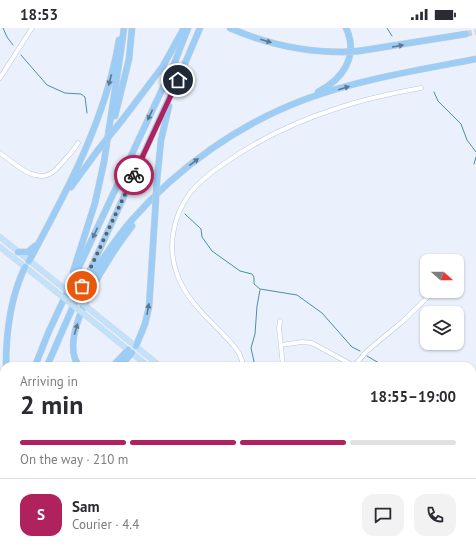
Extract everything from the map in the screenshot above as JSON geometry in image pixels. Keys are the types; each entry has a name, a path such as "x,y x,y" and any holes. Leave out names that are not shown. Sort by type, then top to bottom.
{"highway":[{"path":"30,261 59,205 86,147 100,112 114,66 120,28"},
{"path":"108,141 124,28"},
{"path":"67,292 95,203 128,59 132,28"},
{"path":"59,205 98,150 163,66 184,28"},
{"path":"37,362 67,292 174,64 188,28"},
{"path":"49,362 173,91 200,28"},
{"path":"230,28 263,41 288,47 343,52 359,51 466,34"},
{"path":"76,300 123,230 147,204 192,164 231,136 262,119 306,99 332,83 341,75 349,59 350,46 346,28"},
{"path":"306,99 384,77 476,59"},
{"path":"136,346 145,324 149,307 161,140 173,91"},
{"path":"77,362 73,355 74,338 78,321 91,290 121,240 164,188"},
{"path":"18,252 28,252 38,244"},
{"path":"6,362 9,319 25,267"},
{"path":"118,362 130,351"},
{"path":"123,362 130,351"}],"main road":[{"path":"0,237 155,362"},
{"path":"0,247 143,362"},
{"path":"25,267 30,261"},
{"path":"130,351 136,346"}],"street":[{"path":"0,78 32,28"},
{"path":"242,362 239,353 233,345 189,297 182,286 177,273 172,253 173,232 179,213 187,197 198,184 217,168 247,148 280,131 338,108 369,99 421,88"},
{"path":"0,153 29,173 46,175 54,171 78,143"},
{"path":"357,362 367,351 402,322 427,298"},
{"path":"280,321 279,328 283,362"},
{"path":"281,345 302,342 312,343 347,362"}],"waterway":[{"path":"3,28 13,45"},
{"path":"387,28 392,36"},
{"path":"21,55 47,85 65,93 81,94 85,97 87,113"},
{"path":"434,92 438,101 461,124 467,140 476,152"},
{"path":"474,164 476,157"},
{"path":"185,214 201,229 202,237 212,251 240,271 252,274 254,277 254,284 260,289 297,295 322,313 352,347 360,351"},
{"path":"254,362 251,348 255,334 260,290"},
{"path":"367,356 377,362"}],"tunnel":[{"path":"466,34 476,32"}],"way so far":[{"path":"82,286 134,175"}],"route":[{"path":"134,175 178,80"}]}
